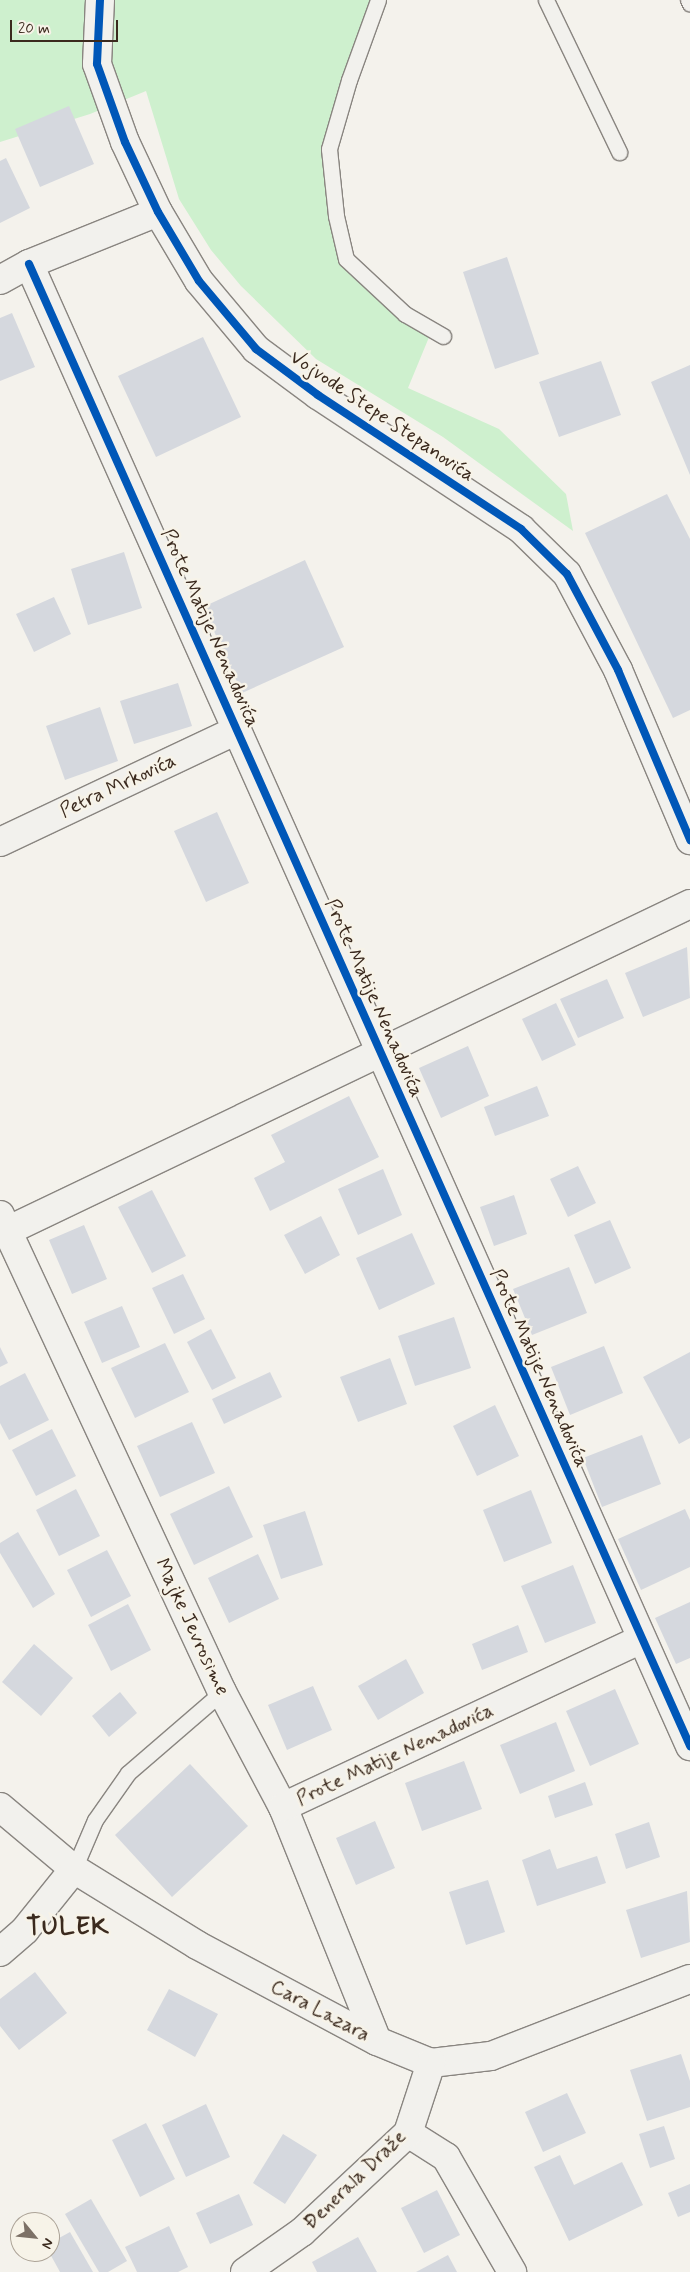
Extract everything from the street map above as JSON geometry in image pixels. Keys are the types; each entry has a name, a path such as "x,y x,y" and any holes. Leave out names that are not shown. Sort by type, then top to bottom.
{"street":[{"name":"Vojvode Stepe Stepanovića","path":"100,0 97,64 125,142 158,212 199,280 256,350 318,395 521,530 566,574 618,670 690,840"},
{"path":"0,280 29,264 158,212"},
{"name":"Prote Matije Nenadovića","path":"29,264 690,1746"},
{"name":"Petra Mrkovića","path":"0,842 237,730"},
{"name":"Prote Matije Nenadovića","path":"3,1223 381,1052 690,904"},
{"name":"Majke Jevrosime","path":"3,1223 222,1692 283,1807 377,2041"},
{"name":"Prote Matije Nenadovića","path":"283,1807 642,1639"},
{"name":"Cara Lazara","path":"0,1807 74,1869 197,1945 377,2041 431,2063 491,2056 690,1979"},
{"path":"0,1952 25,1930 74,1869"},
{"name":"Đenerala Draže","path":"244,2272 302,2232 408,2133 431,2063"},
{"path":"408,2133 446,2157 512,2272"}],"lane":[{"path":"378,0 349,80 329,149 336,216 346,259 405,314 443,336"},
{"path":"546,0 619,152"},
{"path":"688,0 690,4"},
{"path":"74,1869 95,1820 128,1773 222,1692"}],"green space":[{"path":"0,0 378,0 329,149 346,259 432,330 408,388 499,429 566,494 573,531 443,437 316,359 241,286 211,250 179,199 146,91 90,114 0,142"}],"building":[{"path":"69,106 94,164 40,187 15,129"},
{"path":"6,158 30,208 0,223 0,161"},
{"path":"507,257 539,354 495,369 463,272"},
{"path":"12,313 35,367 0,381 0,318"},
{"path":"203,337 241,417 156,457 118,376"},
{"path":"601,361 621,415 559,437 539,382"},
{"path":"690,365 690,475 651,382"},
{"path":"667,494 690,539 690,710 673,718 585,533"},
{"path":"124,552 142,608 88,625 71,569"},
{"path":"305,560 344,647 242,693 203,607"},
{"path":"54,597 71,634 34,652 16,614"},
{"path":"178,683 192,726 134,744 120,701"},
{"path":"100,707 118,761 65,780 46,726"},
{"path":"217,812 249,883 206,902 174,831"},
{"path":"687,947 690,998 643,1017 625,973"},
{"path":"607,979 624,1018 578,1038 560,999"},
{"path":"556,1003 576,1045 542,1061 522,1019"},
{"path":"468,1046 489,1096 441,1118 419,1068"},
{"path":"537,1086 549,1116 495,1136 484,1107"},
{"path":"349,1096 379,1157 270,1211 254,1178 285,1162 271,1135"},
{"path":"578,1166 596,1203 568,1217 550,1179"},
{"path":"383,1169 402,1215 358,1235 338,1189"},
{"path":"152,1190 186,1256 152,1273 118,1207"},
{"path":"514,1195 527,1234 494,1246 480,1207"},
{"path":"321,1216 340,1255 305,1274 284,1235"},
{"path":"610,1220 631,1268 595,1284 574,1235"},
{"path":"84,1225 107,1279 72,1294 49,1240"},
{"path":"412,1233 435,1284 379,1310 356,1258"},
{"path":"569,1267 587,1313 532,1335 513,1289"},
{"path":"183,1274 205,1319 174,1334 152,1288"},
{"path":"122,1306 140,1347 102,1363 84,1322"},
{"path":"454,1317 471,1368 415,1386 398,1336"},
{"path":"211,1329 236,1378 212,1390 187,1342"},
{"path":"165,1343 189,1392 135,1418 111,1368"},
{"path":"604,1346 623,1393 570,1415 551,1367"},
{"path":"0,1347 8,1363 0,1367"},
{"path":"690,1352 690,1438 679,1444 643,1377"},
{"path":"390,1358 407,1404 358,1422 340,1377"},
{"path":"270,1372 282,1397 224,1424 212,1399"},
{"path":"25,1373 49,1420 9,1440 0,1423 0,1386"},
{"path":"495,1405 519,1456 477,1476 453,1426"},
{"path":"192,1422 215,1473 160,1497 137,1446"},
{"path":"52,1429 76,1476 36,1496 12,1450"},
{"path":"642,1435 661,1484 602,1507 583,1458"},
{"path":"229,1486 253,1537 194,1565 170,1514"},
{"path":"76,1489 100,1536 59,1556 36,1510"},
{"path":"531,1490 552,1543 504,1562 483,1510"},
{"path":"685,1509 690,1520 690,1567 641,1590 618,1539"},
{"path":"305,1511 323,1565 281,1579 263,1525"},
{"path":"18,1532 55,1594 33,1608 0,1553 0,1543"},
{"path":"107,1550 131,1596 91,1617 67,1570"},
{"path":"258,1554 279,1599 229,1623 208,1578"},
{"path":"573,1565 596,1623 545,1643 521,1586"},
{"path":"690,1602 690,1658 676,1664 655,1618"},
{"path":"128,1604 151,1650 111,1671 88,1625"},
{"path":"518,1625 528,1652 482,1670 472,1644"},
{"path":"34,1644 73,1678 41,1716 2,1682"},
{"path":"406,1659 424,1693 378,1720 358,1686"},
{"path":"313,1686 332,1730 287,1750 268,1705"},
{"path":"615,1689 639,1744 590,1766 566,1711"},
{"path":"120,1692 137,1713 109,1737 92,1716"},
{"path":"556,1722 575,1771 520,1794 500,1745"},
{"path":"464,1761 482,1809 422,1831 405,1783"},
{"path":"190,1764 248,1826 172,1897 115,1835"},
{"path":"585,1782 593,1805 555,1818 548,1796"},
{"path":"375,1821 395,1868 356,1885 336,1838"},
{"path":"649,1822 660,1857 626,1869 615,1834"},
{"path":"550,1849 557,1869 597,1856 606,1883 537,1906 522,1860"},
{"path":"488,1880 505,1932 466,1945 449,1892"},
{"path":"687,1891 690,1942 641,1958 626,1910"},
{"path":"35,1972 67,2013 19,2050 0,2026 0,1999"},
{"path":"169,1989 218,2014 195,2057 147,2030"},
{"path":"681,2054 690,2081 690,2107 647,2121 630,2070"},
{"path":"567,2093 586,2133 543,2152 525,2112"},
{"path":"206,2104 230,2157 186,2177 162,2125"},
{"path":"146,2123 175,2179 140,2197 112,2140"},
{"path":"664,2126 675,2159 650,2168 639,2134"},
{"path":"283,2134 317,2155 285,2204 253,2183"},
{"path":"560,2155 574,2185 622,2162 643,2205 569,2241 534,2167"},
{"path":"690,2184 690,2212 678,2217 668,2193"},
{"path":"437,2190 460,2235 424,2253 401,2208"},
{"path":"239,2194 253,2225 210,2244 196,2213"},
{"path":"91,2199 127,2261 108,2272 99,2272 65,2214"},
{"path":"169,2226 188,2267 178,2272 137,2272 125,2247"},
{"path":"70,2232 93,2272 60,2272 54,2262 60,2262 60,2238"},
{"path":"358,2237 377,2272 317,2272 312,2262"},
{"path":"448,2255 457,2272 416,2272"}],"cycle path":[{"path":"100,0 97,64 125,142 158,212 199,281 256,349 318,395 521,529 567,574 618,670 690,840"},
{"path":"29,264 690,1746"}],"district":[{"name":"TULEK","path":"68,1928"}]}
